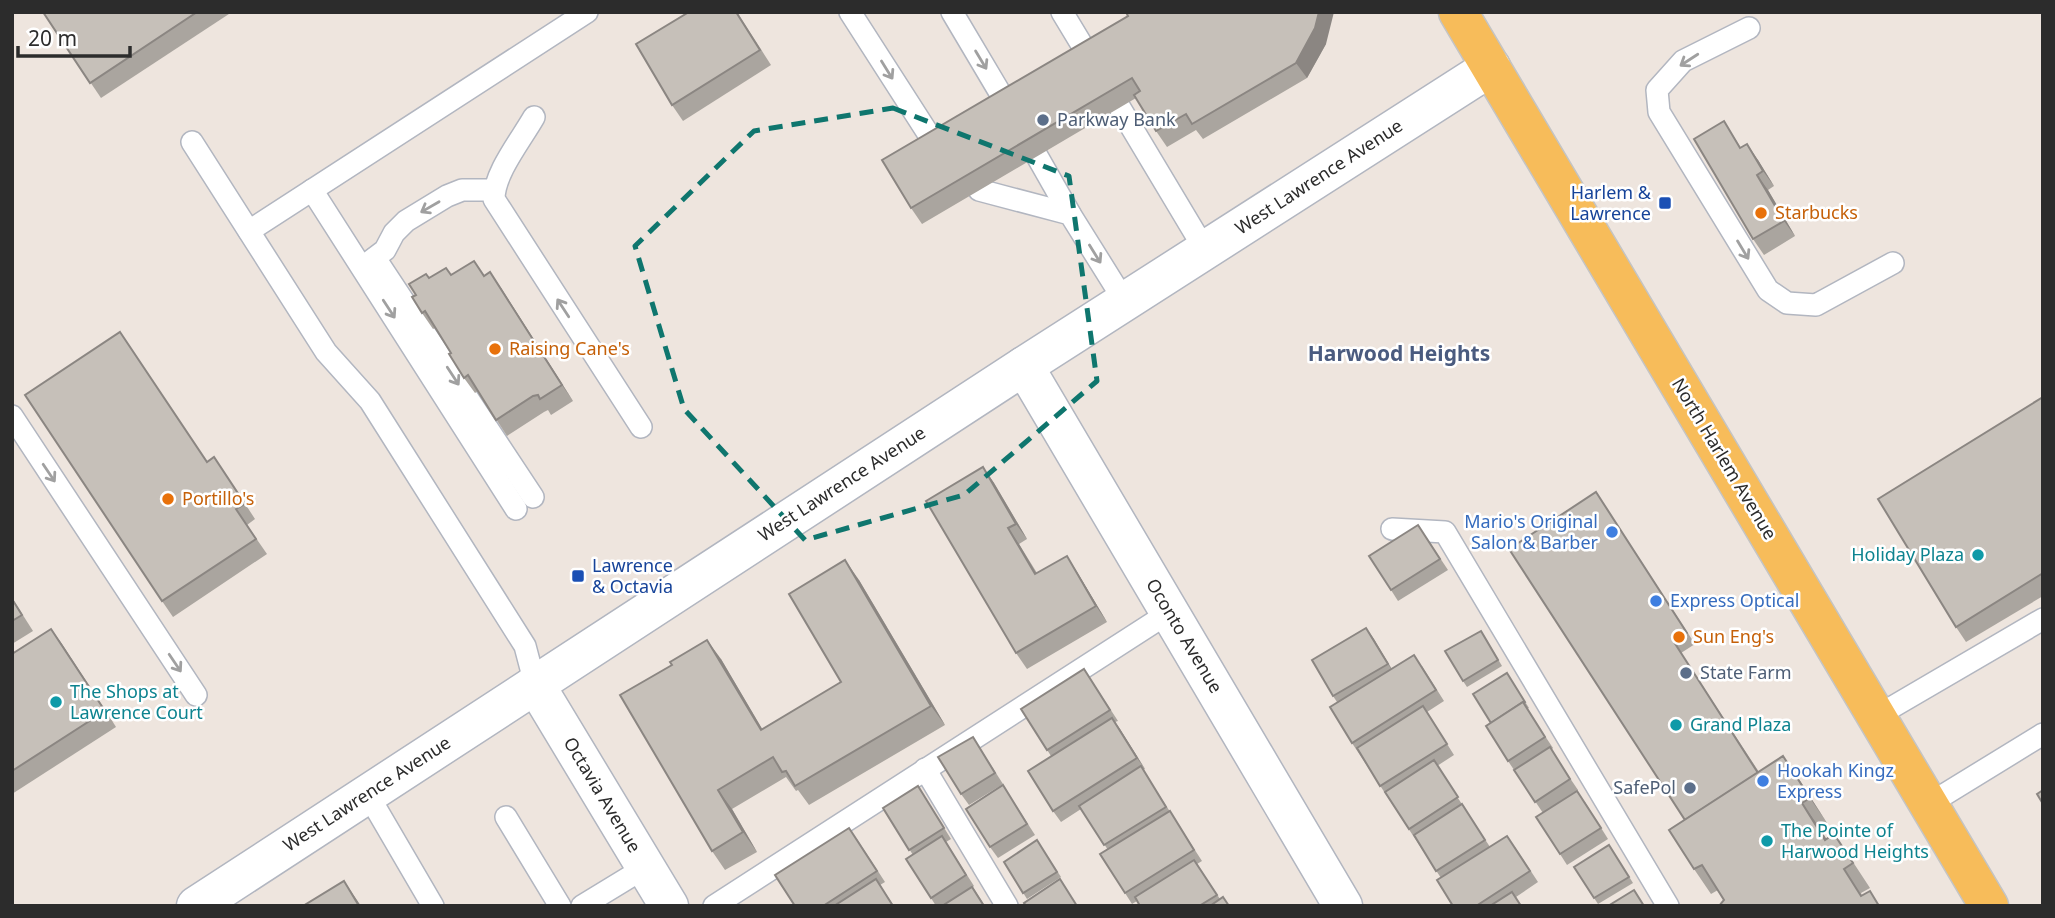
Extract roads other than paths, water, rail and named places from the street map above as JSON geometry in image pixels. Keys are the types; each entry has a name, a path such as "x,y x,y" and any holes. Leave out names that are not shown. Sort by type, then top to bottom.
{"main road":[{"name":"North Harlem Avenue","path":"1458,12 1989,906"},
{"name":"West Lawrence Avenue","path":"196,906 1024,366 1491,67"},
{"name":"Oconto Avenue","path":"1024,366 1343,906"},
{"name":"Octavia Avenue","path":"535,684 669,906"}],"lane":[{"path":"249,232 587,12"},
{"path":"850,12 938,149"},
{"path":"952,12 1009,108"},
{"path":"1062,12 1091,60"},
{"path":"1749,28 1683,61 1657,90 1659,112 1768,290 1787,303 1815,305 1893,262"},
{"path":"1120,108 1205,250"},
{"path":"534,117 503,169 494,190 494,200 641,427"},
{"path":"192,142 326,352 370,401 525,646 535,684"},
{"path":"1037,156 1125,302"},
{"path":"312,190 369,263 525,503"},
{"path":"369,263 385,250 394,233 405,221 447,196 462,190 494,190"},
{"path":"979,190 1070,214"},
{"path":"12,416 197,695"},
{"path":"1392,528 1445,533 1668,906"},
{"path":"714,906 1170,612"},
{"path":"1877,716 2043,619"},
{"path":"1929,804 2043,734"},
{"path":"925,769 1007,906"},
{"path":"367,793 433,906"},
{"path":"506,817 560,906"},
{"path":"582,906 646,867"}],"place":[{"name":"Parkway Bank","path":"1043,120"},
{"name":"Harlem & Lawrence","path":"1665,203"},
{"name":"Starbucks","path":"1761,213"},
{"name":"Raising Cane's","path":"495,349"},
{"name":"Portillo's","path":"168,499"},
{"name":"Mario's Original Salon & Barber","path":"1612,532"},
{"name":"Holiday Plaza","path":"1978,555"},
{"name":"Lawrence & Octavia","path":"578,576"},
{"name":"Express Optical","path":"1656,601"},
{"name":"Sun Eng's","path":"1679,637"},
{"name":"State Farm","path":"1686,673"},
{"name":"The Shops at Lawrence Court","path":"56,702"},
{"name":"Grand Plaza","path":"1676,725"},
{"name":"Hookah Kingz Express","path":"1763,781"},
{"name":"SafePol","path":"1690,788"},
{"name":"The Pointe of Harwood Heights","path":"1767,841"}],"district":[{"name":"Harwood Heights","path":"1399,354"}]}
